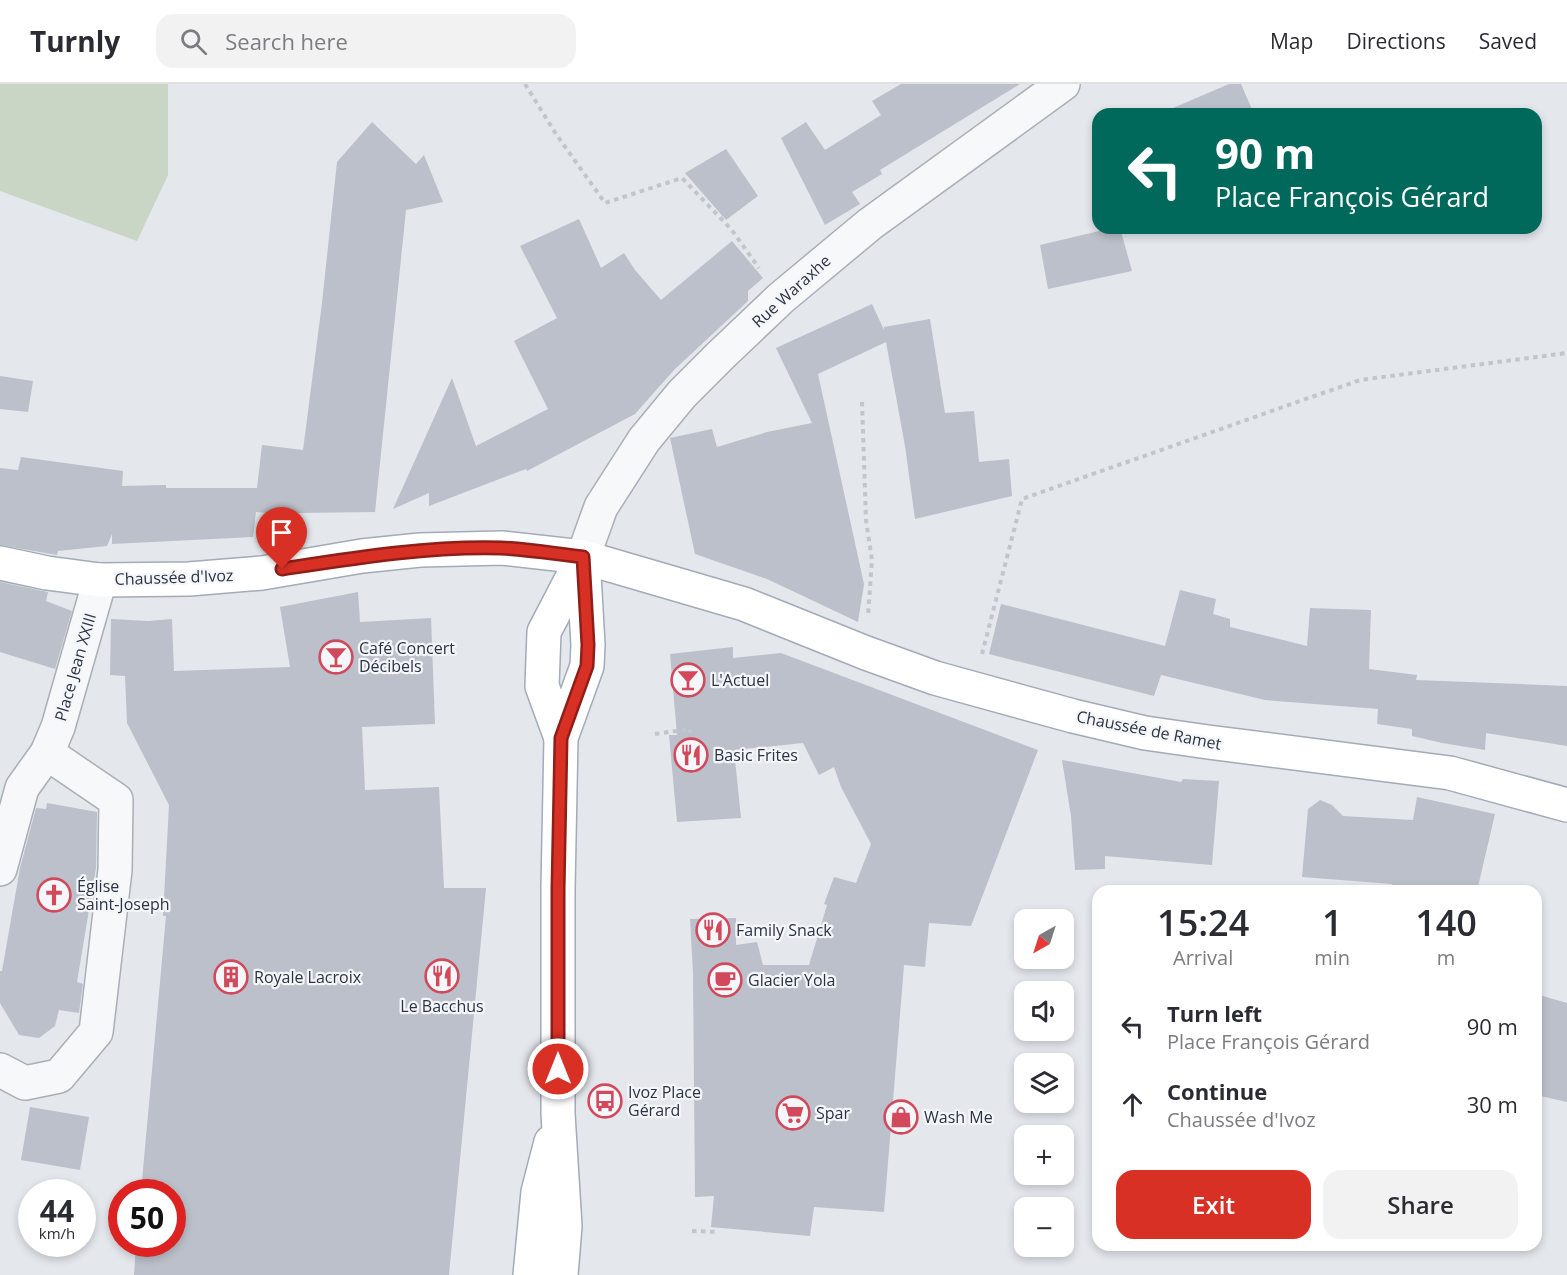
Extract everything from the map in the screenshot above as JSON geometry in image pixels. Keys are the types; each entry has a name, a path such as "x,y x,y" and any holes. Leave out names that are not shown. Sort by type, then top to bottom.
{"main road":[{"name":"Chaussée d'Ivoz","path":"0,563 47,573 100,580 189,579 262,573 362,556 420,550 502,548 583,557"},
{"name":"Chaussée de Ramet","path":"583,557 744,604 866,653 973,690 1145,733 1450,773 1567,805"},
{"path":"561,738 542,686 544,632 583,557"},
{"path":"561,1275 565,1226 558,1114 561,738 587,666 583,557"},
{"path":"530,1275 538,1192 558,1114"}],"street":[{"name":"Rue Waraxhe","path":"583,557 601,507 644,440 682,393 781,298 870,224 1063,84"},
{"name":"Place Jean XXIII","path":"0,869 22,788 46,753 58,727 100,580"},
{"path":"0,1070 25,1083 59,1076 96,1032 115,870 116,800 46,753"}],"path":[{"path":"525,84 556,134 605,203 682,178 731,230 781,298"},
{"path":"973,690 1022,499 1360,380 1567,353"},
{"path":"862,402 866,520 872,560 866,653"},
{"path":"655,734 690,729 690,733"},
{"path":"692,1231 718,1232"}],"green space":[{"path":"0,84 168,84 168,175 137,241 0,191"}],"building":[{"path":"901,84 1020,84 880,170 882,174 852,192 860,204 825,225 781,138 806,122 825,150 881,115 872,101"},
{"path":"1229,84 1241,84 1251,108 1173,108"},
{"path":"372,122 416,164 424,155 443,202 406,210 375,512 298,513 296,516 256,512 253,537 112,544 112,534 107,546 58,551 57,555 0,545 0,468 18,470 21,457 123,471 122,486 257,488 262,445 303,450 337,162"},
{"path":"726,149 758,196 726,220 685,173"},
{"path":"579,219 601,268 624,253 635,270 661,300 732,241 763,278 748,291 748,301 674,370 635,414 527,471 526,469 429,506 429,493 393,509 452,378 476,446 548,409 514,341 557,318 520,246"},
{"path":"1092,233 1122,234 1132,271 1048,289 1040,245"},
{"path":"872,304 884,330 884,327 930,319 945,413 974,411 979,462 1009,459 1012,496 915,519 905,446 886,342 818,374 864,584 858,622 767,579 695,554 670,438 712,429 717,447 767,432 812,423 776,348"},
{"path":"0,376 33,381 28,412 0,409"},
{"path":"0,582 48,592 46,601 72,611 55,669 0,652"},
{"path":"1180,590 1216,599 1213,614 1230,619 1230,627 1307,646 1310,608 1371,610 1369,669 1417,675 1416,680 1567,686 1567,746 1486,733 1485,750 1412,736 1412,729 1377,724 1378,709 1265,700 1161,675 1154,696 989,654 1001,604 1165,646"},
{"name":"Royale Lacroix","path":"358,592 360,622 431,618 435,724 362,727 365,790 439,787 444,888 486,888 449,1275 134,1275 135,1257 186,1257 186,1179 142,1179 166,916 163,916 169,805 127,723 125,676 110,675 111,619 148,621 172,619 174,671 290,667 280,607"},
{"path":"733,647 733,658 781,653 1038,750 971,926 929,923 925,967 904,965 884,1212 814,1207 810,1236 711,1227 714,1196 695,1197 693,973 690,919 736,918 736,945 757,942 763,965 809,965 827,905 824,904 834,877 856,883 871,844 841,787 834,767 819,775 803,743 734,750 741,818 677,822 669,735 677,735 670,654"},
{"path":"1062,760 1181,782 1183,779 1219,781 1212,865 1105,856 1105,869 1075,870 1071,816"},
{"path":"1417,797 1495,814 1478,885 1392,885 1302,877 1308,809 1320,800 1332,805 1343,816 1413,820"},
{"name":"Église Saint-Joseph","path":"47,803 97,812 96,868 77,982 83,984 79,1013 59,1010 55,1026 39,1038 19,1035 0,1003 0,971 2,971 20,868 36,808 46,809"},
{"path":"1542,996 1567,1003 1567,1102 1542,1096"},
{"path":"30,1107 89,1117 80,1170 21,1160"}],"place":[{"name":"Café Concert Décibels","path":"336,657"},
{"name":"L'Actuel","path":"688,680"},
{"name":"Basic Frites","path":"691,755"},
{"name":"Église Saint-Joseph","path":"54,895"},
{"name":"Family Snack","path":"713,930"},
{"name":"Le Bacchus","path":"442,976"},
{"name":"Royale Lacroix","path":"231,977"},
{"name":"Glacier Yola","path":"725,980"},
{"name":"Ivoz Place Gérard","path":"605,1101"},
{"name":"Spar","path":"793,1113"},
{"name":"Wash Me","path":"901,1117"}],"route":[{"path":"282,569 362,556 420,550 502,548 583,557 587,666 561,738 558,1069"}]}
